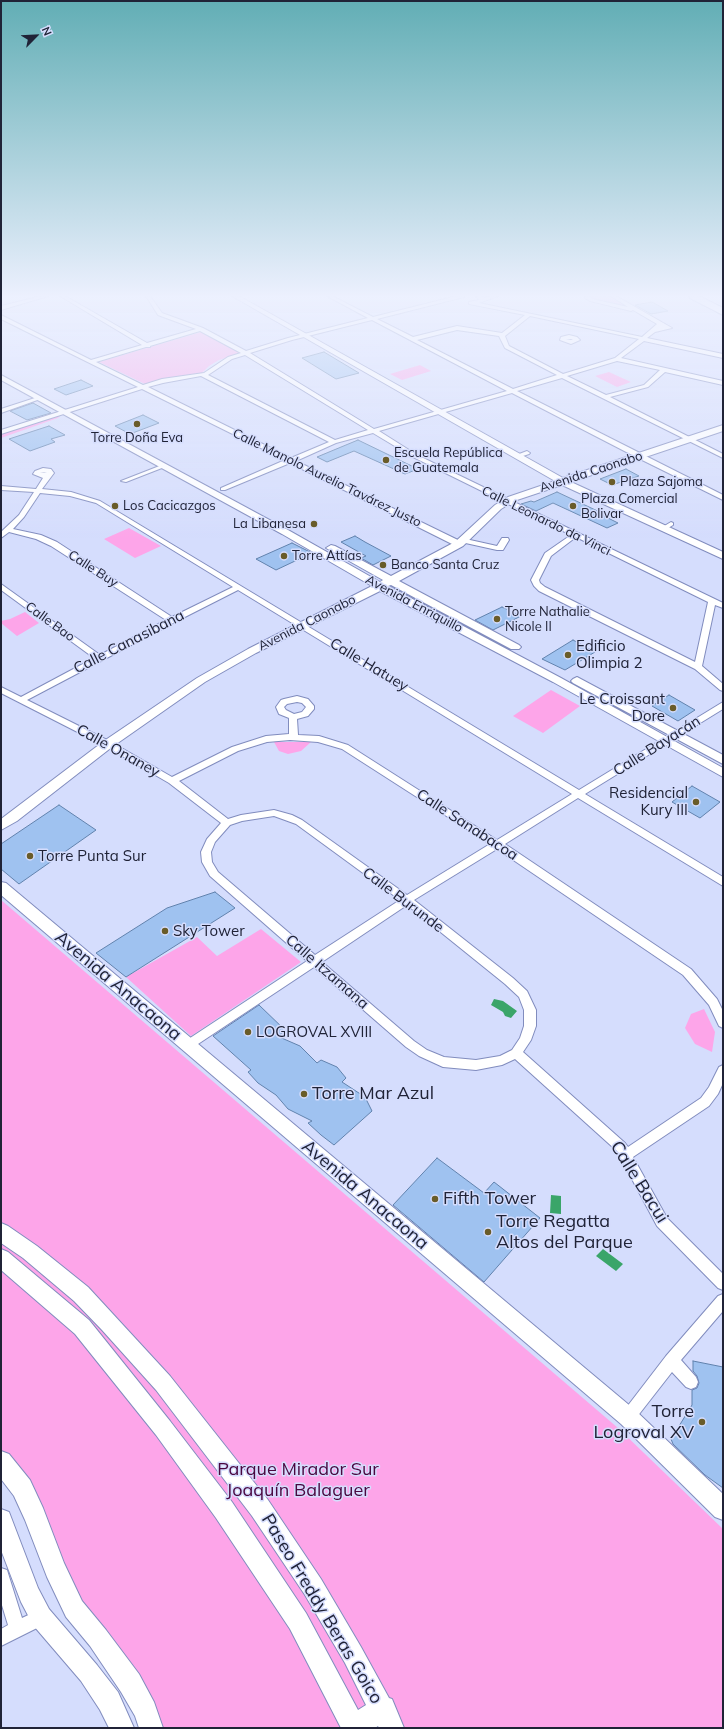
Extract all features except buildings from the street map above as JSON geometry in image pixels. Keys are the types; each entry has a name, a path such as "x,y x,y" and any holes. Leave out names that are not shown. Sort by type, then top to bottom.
{"main road":[{"name":"Avenida Enriquillo","path":"1,377 40,398 74,410 164,466 289,530 392,580 723,760"},
{"name":"Avenida Enriquillo","path":"13,377 223,489 379,586 557,680 723,773"},
{"path":"383,377 444,411 517,456 667,527 723,556"},
{"path":"444,411 527,453 568,480"},
{"name":"Avenida Caonabo","path":"1,824 12,818 108,744 201,680 252,651 422,565 462,542 498,507 506,502 521,495 723,428"},
{"path":"667,527 723,548"},
{"name":"Avenida Anacaona","path":"1,887 628,1416 723,1509"},
{"name":"Paseo Freddy Beras Goico","path":"1,1232 30,1252 81,1294 163,1383 210,1442 260,1508 313,1588 388,1718"},
{"name":"Paseo Freddy Beras Goico","path":"1,1258 82,1327 163,1428 224,1510 298,1621 354,1728"},
{"path":"1,1462 22,1488 36,1516 55,1569 74,1609 98,1638 130,1683 145,1711 151,1728"},
{"path":"1,1520 29,1594 41,1617 89,1673 109,1701 122,1728"},
{"path":"354,1728 388,1718"}],"street":[{"name":"Calle Manolo Aurelio Tavárez Justo","path":"123,377 462,542 500,548 505,540"},
{"path":"1,432 143,387 169,380 192,377"},
{"path":"206,377 334,442"},
{"name":"Calle Leonardo da Vinci","path":"285,377 415,456 506,502 723,606"},
{"path":"485,377 723,498"},
{"path":"223,489 334,442 512,391 556,377"},
{"path":"564,377 723,456"},
{"path":"605,397 646,386 656,377"},
{"path":"694,377 723,383"},
{"path":"1,411 40,398"},
{"path":"1,437 74,410"},
{"path":"517,456 527,453"},
{"path":"124,480 164,466"},
{"path":"1,536 22,516 48,475"},
{"name":"Calle Hatuey","path":"1,488 71,494 98,502 303,625 723,882"},
{"name":"Calle Buy","path":"9,530 38,537 54,544 172,620"},
{"path":"575,535 548,555 535,580 537,584 542,589 698,667 723,688"},
{"name":"Calle Bao","path":"1,586 99,658"},
{"name":"Calle Canasibana","path":"20,700 172,620 240,587"},
{"path":"698,667 712,601"},
{"name":"Calle Onaney","path":"1,690 108,744 172,781 223,827"},
{"name":"Calle Bayacán","path":"188,1045 407,900 723,705"},
{"path":"293,717 294,737"},
{"name":"Calle Sanabacoa","path":"172,781 235,749 266,739 294,737 319,739 345,747 497,844 687,972 714,1002 723,1023"},
{"name":"Calle Burunde","path":"223,827 241,818 256,815 274,813 289,816 300,822 407,900 509,981 523,994 530,1010 530,1026 525,1040 516,1053"},
{"name":"Calle Itzamana","path":"223,827 210,841 206,852 207,862 214,874 410,1044 423,1053 450,1063 476,1065 502,1060 516,1053"},
{"name":"Calle Bacui","path":"516,1053 612,1137 626,1155 662,1222 723,1283"},
{"path":"626,1155 705,1102 714,1090 723,1070"},
{"path":"628,1416 671,1361 723,1301"},
{"path":"671,1361 691,1382"},
{"path":"1,1576 18,1630"},
{"path":"1,1638 41,1617"}],"green space":[{"path":"130,377 186,377 145,384"},
{"path":"395,377 413,377 402,380"},
{"path":"596,377 619,377 631,382 617,387"},
{"path":"55,416 60,416 1,438 1,434"},
{"path":"129,528 161,546 135,558 104,539"},
{"path":"25,612 39,623 17,636 1,623 1,621 10,619"},
{"path":"551,690 580,706 543,733 513,716"},
{"path":"274,742 311,742 301,751 288,754 279,751"},
{"name":"Parque Mirador Sur Joaquín Balaguer","path":"1,900 618,1428 723,1529 723,1728 159,1728 84,1612 16,1464 1,1450"},
{"path":"261,929 301,962 191,1036 126,977 197,937 217,956"},
{"path":"704,1009 715,1032 712,1052 695,1044 685,1028 691,1014"}],"shaded area":[{"path":"494,999 503,1001 517,1011 511,1018 505,1016 503,1012 491,1005"},
{"path":"551,1195 561,1196 561,1214 550,1213"},
{"path":"603,1249 623,1264 616,1271 596,1256"}],"place":[{"name":"Torre Doña Eva","path":"137,424"},
{"name":"Escuela República de Guatemala","path":"386,460"},
{"name":"Plaza Sajoma","path":"612,482"},
{"name":"Los Cacicazgos","path":"115,506"},
{"name":"Plaza Comercial Bolivar","path":"573,506"},
{"name":"La Libanesa","path":"314,524"},
{"name":"Torre Attías","path":"284,556"},
{"name":"Banco Santa Cruz","path":"383,565"},
{"name":"Torre Nathalie Nicole II","path":"497,619"},
{"name":"Edificio Olimpia 2","path":"568,655"},
{"name":"Le Croissant Dore","path":"673,708"},
{"name":"Residencial Kury III","path":"696,802"},
{"name":"Torre Punta Sur","path":"30,856"},
{"name":"Sky Tower","path":"165,931"},
{"name":"LOGROVAL XVIII","path":"248,1032"},
{"name":"Torre Mar Azul","path":"304,1094"},
{"name":"Fifth Tower","path":"435,1199"},
{"name":"Torre Regatta Altos del Parque","path":"488,1232"},
{"name":"Torre Logroval XV","path":"702,1422"}]}
